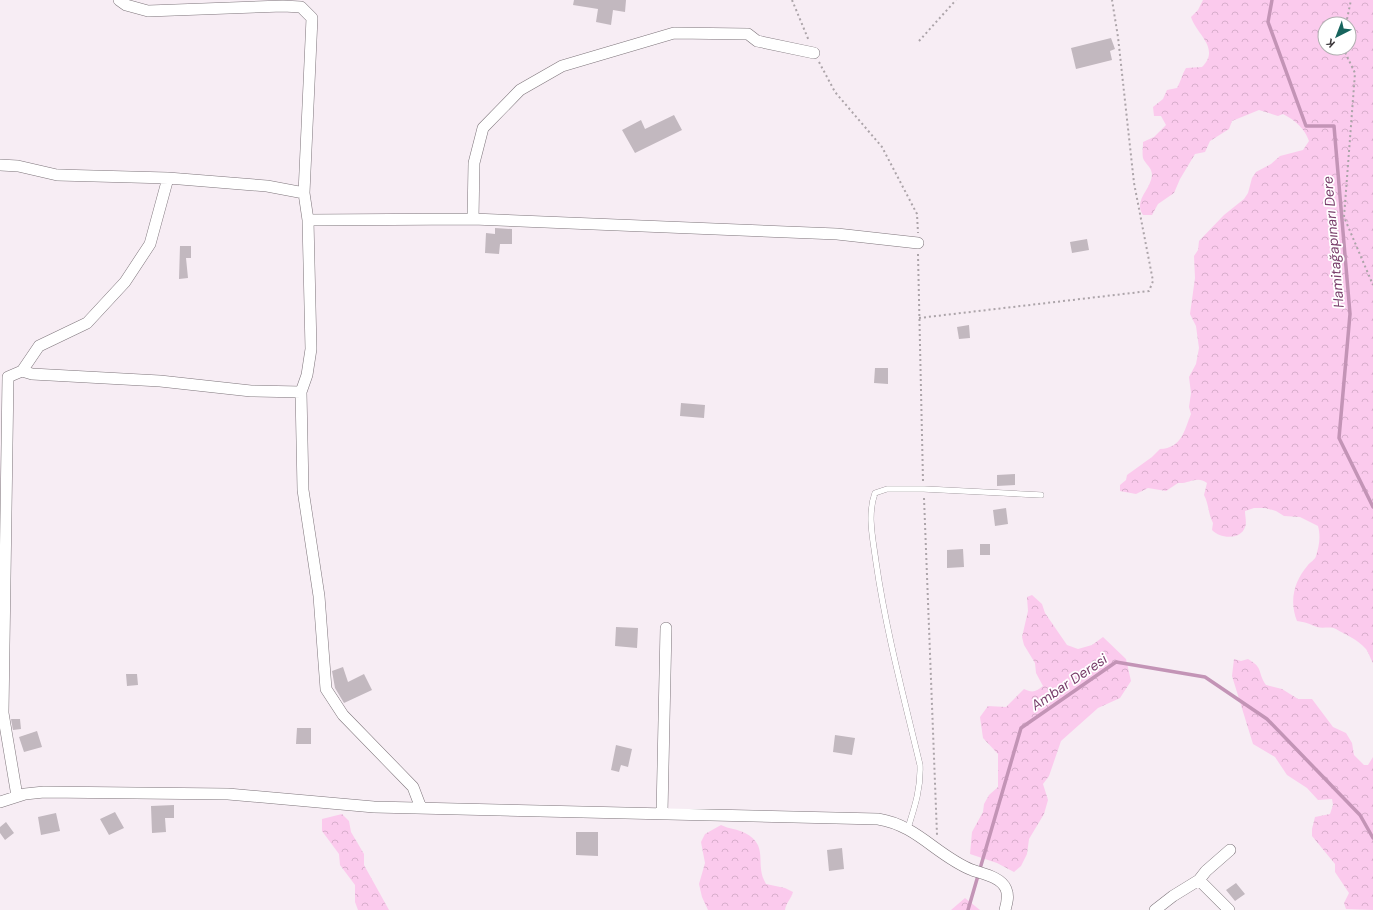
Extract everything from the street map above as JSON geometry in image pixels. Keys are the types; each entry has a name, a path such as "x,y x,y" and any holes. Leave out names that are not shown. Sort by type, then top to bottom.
{"street":[{"path":"119,0 126,5 148,11 239,7 301,7 312,18 304,193 308,220 311,349 307,375 301,392 304,490 319,596 326,689 343,715 413,787 422,808"},
{"path":"473,219 474,163 483,128 520,90 562,66 674,33 748,34 757,41 814,53"},
{"path":"0,165 18,166 57,175 168,178 267,186 304,193"},
{"path":"22,371 39,346 87,323 125,282 150,244 168,178"},
{"path":"308,220 473,219 837,234 918,243"},
{"path":"17,796 3,713 3,652 6,581 3,524 4,374 22,371 32,374 160,381 251,391 301,392"},
{"path":"662,814 666,628"},
{"path":"0,802 17,796 44,792 228,794 374,807 878,819 894,822 908,828 962,866 999,880 1006,889 1008,899 1005,910"},
{"path":"1155,910 1173,896 1199,880 1206,871 1230,850"},
{"path":"1199,880 1229,910"}],"lane":[{"path":"908,828 918,798 920,765 882,603 871,522 871,505 875,493 887,489 924,489 1041,495"}],"path":[{"path":"792,0 814,53 836,92 882,147 917,214 924,489 938,850"},
{"path":"919,41 956,0"},
{"path":"920,318 1149,291 1153,281 1128,144 1118,37 1112,0"},
{"path":"1348,16 1351,0"},
{"path":"1347,56 1355,73 1344,217 1373,285"}],"green space":[{"path":"1203,0 1373,0 1373,663 1366,649 1359,642 1348,635 1334,628 1319,628 1297,621 1293,606 1294,592 1296,584 1303,571 1315,559 1319,541 1318,526 1300,517 1284,516 1276,511 1265,508 1254,508 1245,511 1246,524 1243,531 1230,537 1220,535 1212,530 1213,523 1204,495 1207,483 1203,481 1196,480 1178,483 1166,491 1148,488 1136,494 1120,491 1120,485 1126,480 1127,475 1152,457 1160,449 1173,446 1178,442 1184,432 1191,414 1189,407 1191,393 1189,377 1196,364 1199,348 1196,326 1190,314 1195,278 1194,256 1198,250 1199,241 1224,215 1244,199 1248,193 1252,178 1256,172 1271,164 1280,156 1303,150 1309,141 1299,125 1283,114 1278,116 1259,110 1232,121 1229,129 1210,141 1205,152 1195,154 1180,179 1174,193 1158,204 1152,215 1143,215 1140,210 1141,200 1149,185 1152,175 1151,170 1143,158 1143,142 1154,137 1166,125 1161,116 1154,116 1153,107 1163,99 1167,90 1177,88 1186,68 1202,67 1209,54 1206,41 1191,17 1198,10"},
{"path":"1032,595 1042,604 1045,613 1067,645 1078,649 1092,645 1103,637 1126,659 1131,681 1120,698 1098,708 1061,741 1049,776 1043,784 1048,800 1044,814 1029,839 1027,854 1021,866 1014,872 997,863 970,854 972,832 983,812 984,804 989,795 998,787 998,754 983,738 980,717 988,706 1006,707 1024,689 1034,691 1043,686 1036,673 1035,663 1024,645 1022,637 1028,611 1027,597"},
{"path":"1234,659 1241,661 1248,659 1253,662 1258,668 1266,685 1282,689 1298,699 1312,699 1333,727 1346,733 1352,743 1354,755 1364,765 1368,765 1373,757 1373,910 1346,909 1344,903 1349,893 1335,872 1335,864 1312,836 1315,817 1330,814 1333,805 1332,799 1318,800 1307,788 1287,775 1275,757 1253,744 1232,676"},
{"path":"342,814 349,821 351,832 364,854 364,865 389,910 358,910 355,902 355,885 340,865 339,854 322,831 322,819"},
{"path":"721,825 745,833 753,838 759,850 761,869 766,884 785,888 793,892 785,910 708,910 702,897 699,884 705,863 701,842 705,834"},
{"path":"965,898 980,910 951,910"}],"building":[{"path":"574,0 626,0 625,12 613,10 611,25 596,22 598,9 573,5"},
{"path":"1111,38 1115,49 1110,51 1112,60 1076,69 1071,48"},
{"path":"674,115 682,130 635,153 622,130 641,120 645,129"},
{"path":"495,228 512,229 512,244 500,244 499,254 485,253 486,233 495,234"},
{"path":"1087,239 1089,250 1072,253 1070,242"},
{"path":"180,246 191,246 191,258 186,258 188,278 179,279"},
{"path":"969,325 970,338 959,339 957,327"},
{"path":"875,368 888,368 888,384 874,383"},
{"path":"681,403 705,405 704,418 680,416"},
{"path":"1015,474 1015,485 997,486 997,475"},
{"path":"1006,508 1008,524 995,526 993,510"},
{"path":"980,544 990,544 990,555 980,555"},
{"path":"963,549 964,567 947,568 947,550"},
{"path":"616,627 638,628 637,648 615,646"},
{"path":"343,667 348,682 364,674 372,690 344,703 335,688 332,671"},
{"path":"126,674 137,674 138,685 127,686"},
{"path":"11,719 20,719 21,729 13,730"},
{"path":"297,728 311,728 311,744 296,744"},
{"path":"37,731 42,747 24,752 19,737"},
{"path":"835,735 855,738 852,755 833,752"},
{"path":"616,745 632,749 628,767 621,765 619,772 611,770"},
{"path":"174,805 174,818 165,818 166,832 152,833 151,806"},
{"path":"115,812 124,828 109,835 100,819"},
{"path":"56,813 60,831 41,835 38,817"},
{"path":"6,822 14,833 5,840 0,833 0,827"},
{"path":"576,832 598,832 598,856 576,855"},
{"path":"842,848 844,869 829,871 827,850"},
{"path":"1236,883 1245,894 1235,901 1226,890"}],"waterway":[{"name":"Hamitağapınarı Dere","path":"1272,0 1268,22 1306,126 1334,126 1350,314 1339,438 1373,507"},
{"name":"Ambar Deresi","path":"968,910 1021,728 1116,662 1205,677 1267,719 1360,815 1373,838"}]}
